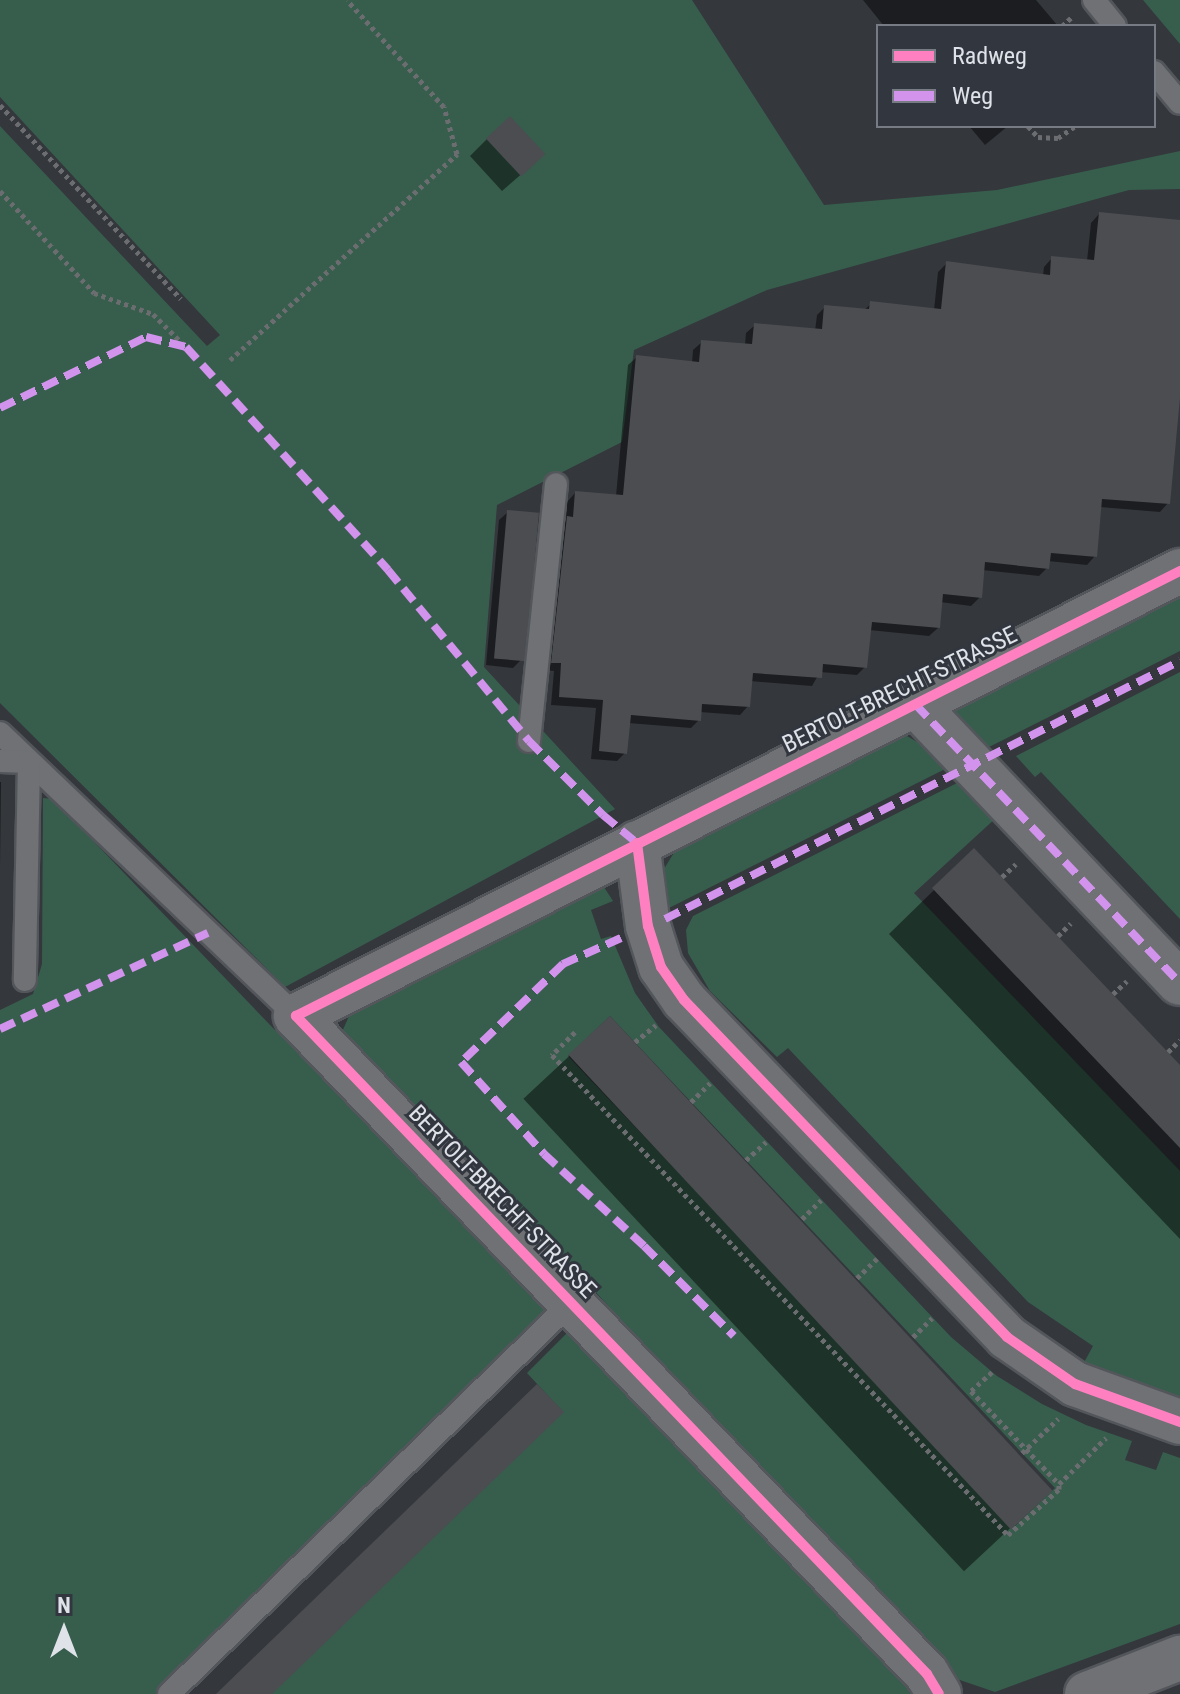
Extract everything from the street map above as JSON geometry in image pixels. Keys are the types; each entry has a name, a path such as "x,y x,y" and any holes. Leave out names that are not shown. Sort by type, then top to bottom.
{"street":[{"name":"BERTOLT-BRECHT-STRASSE","path":"939,1694 927,1674 296,1016 1180,571"},
{"name":"BERTOLT-BRECHT-STRASSE","path":"916,705 1180,983"},
{"path":"637,843 648,926 661,967 684,1000 1007,1337 1075,1384 1180,1422"},
{"path":"1087,1694 1180,1658"}],"lane":[{"path":"1094,0 1113,24"},
{"path":"1156,74 1180,103"},
{"path":"529,741 556,484"},
{"path":"0,733 296,1016"},
{"path":"0,761 29,762"},
{"path":"25,980 29,762"},
{"path":"169,1694 571,1303"}],"path":[{"path":"230,360 457,154 444,107 347,0"},
{"path":"0,105 181,299"},
{"path":"1030,128 1038,137 1058,138 1072,128"},
{"path":"0,191 94,293 153,314 186,347"},
{"path":"635,1042 664,1019"},
{"path":"575,1032 552,1055 1008,1535 1059,1489 1059,1484 1115,1429"},
{"path":"1168,1052 1180,1040"},
{"path":"691,1102 717,1076"},
{"path":"746,1160 772,1135"},
{"path":"802,1219 827,1194"},
{"path":"857,1278 883,1254"},
{"path":"913,1337 938,1313"},
{"path":"997,1368 969,1393 1059,1484"},
{"path":"1024,1451 1067,1410"}],"green space":[{"path":"0,0 692,0 824,205 997,190 1180,151 1180,189 1129,190 767,290 634,350 622,442 497,505 484,667 615,809 285,987 0,703 0,126 207,346 220,335 0,97"},
{"path":"1143,0 1180,0 1180,44"},
{"path":"1180,591 1180,651 975,754 952,723 952,706"},
{"path":"1180,672 1180,919 1041,772 1035,777 1016,756"},
{"path":"900,732 955,764 661,912 659,892 664,869 675,851 692,836"},
{"path":"969,777 997,817 914,893 1180,1171 1180,1405 1081,1368 1093,1346 1028,1302 788,1048 777,1057 710,991 688,953 686,930 693,916"},
{"path":"43,798 53,799 272,1027 560,1304 169,1694 0,1694 0,1010 33,994 42,964"},
{"path":"602,884 613,901 591,910 601,939 611,936 635,993 659,1027 951,1337 997,1376 1042,1404 1086,1425 1132,1441 1125,1460 1156,1470 1163,1452 1180,1458 1180,1624 995,1692 954,1678 936,1663 590,1286 361,1073 345,1050 342,1032 349,1016 369,998","holes":["610,1016 1055,1488 1014,1527 568,1056"]},
{"path":"578,1322 907,1679 910,1694 263,1694 563,1412 527,1373"}],"building":[{"path":"510,116 545,154 521,177 486,139"},
{"path":"1099,212 1180,220 1180,398 1170,504 1102,499 1097,557 1051,553 1049,569 985,562 982,598 943,594 940,628 872,622 867,668 823,664 822,678 753,673 750,707 702,704 701,721 631,715 627,754 599,751 603,700 559,697 561,663 551,663 567,516 573,517 575,491 623,495 636,355 699,362 701,340 752,344 754,323 822,329 824,305 869,309 870,301 941,309 946,261 1050,275 1051,256 1094,260"},
{"path":"507,510 539,513 526,661 494,658"},
{"path":"974,848 1180,1065 1180,1148 932,888"},
{"path":"610,1016 1053,1491 1011,1530 568,1055"},
{"path":"537,1384 564,1412 272,1694 216,1694"}],"marked path":[{"path":"0,408 146,337 186,347 388,570 529,741 603,815 637,843"},
{"path":"665,919 1180,661"},
{"path":"916,705 1180,983"},
{"path":"0,1029 208,933"},
{"path":"621,938 563,964 461,1062 544,1154 644,1246 734,1336"}],"cycle path":[{"path":"939,1694 927,1674 296,1016 1180,571"},
{"path":"637,843 648,926 661,967 684,1000 1007,1337 1075,1384 1180,1422"}]}
